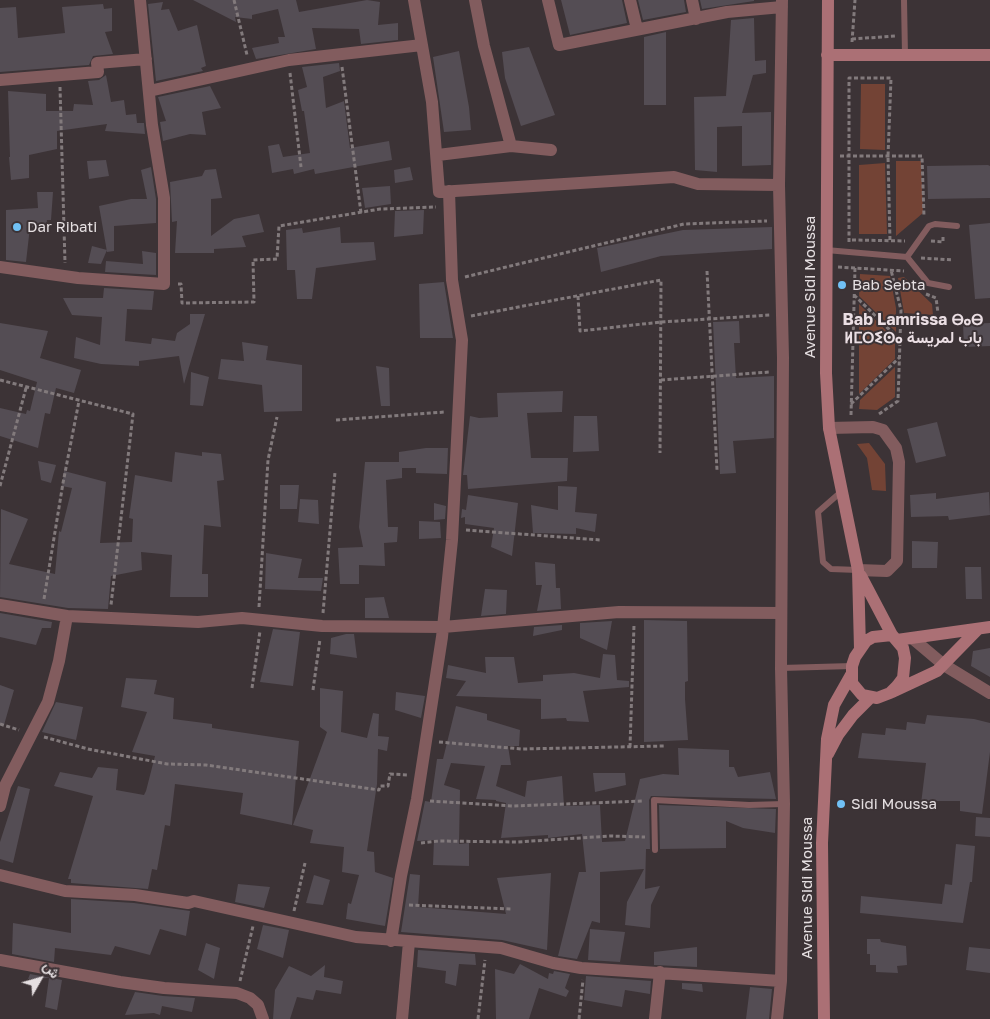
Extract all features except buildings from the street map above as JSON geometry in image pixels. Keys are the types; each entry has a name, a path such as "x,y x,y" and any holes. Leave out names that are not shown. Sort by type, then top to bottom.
{"street":[{"path":"0,267 65,276 164,284 164,198 152,125 140,0"},
{"path":"414,0 432,102 438,155 439,192 674,178 698,184 779,185"},
{"path":"475,0 484,46 511,146"},
{"path":"548,0 559,46 727,12 782,4 779,185 783,371 781,668 784,804 781,981 778,1019"},
{"path":"630,0 637,29"},
{"path":"692,0 696,18"},
{"name":"Avenue Sidi Moussa","path":"828,0 826,373 829,428 858,570 860,648"},
{"path":"149,91 250,67 289,60 422,45"},
{"path":"827,55 990,55"},
{"path":"0,80 98,72 97,64 146,60"},
{"path":"438,155 511,146 551,150"},
{"path":"391,941 426,740 443,627 453,529 454,458 459,412 462,340 452,280 448,207 449,191"},
{"path":"829,428 873,428 883,430 896,448 899,462 897,562 887,571 858,570"},
{"name":"Avenue Sidi Moussa","path":"858,570 894,637"},
{"path":"0,605 67,616 110,619 198,622 242,618 322,626 443,627 571,614 634,612 781,613"},
{"path":"0,806 2,786 34,734 48,702 59,661 67,616"},
{"path":"984,628 944,665 911,684 870,698 857,690 852,670 860,648 874,636 912,638 984,628"},
{"path":"890,692 897,686 905,668 904,653 894,637"},
{"path":"912,638 944,665 990,693"},
{"name":"Avenue Sidi Moussa","path":"824,1019 822,843 827,739 834,705 852,670"},
{"name":"Avenue Sidi Moussa","path":"827,756 838,735 870,698"},
{"path":"0,875 65,891 136,895 188,903 194,901 356,937 501,948 554,964 584,968 781,981"},
{"path":"402,1019 409,942"},
{"path":"0,960 120,982 164,988 237,993 250,998 258,1005 263,1019"},
{"path":"655,1019 660,972"}],"lane":[{"path":"904,0 905,55"},
{"path":"907,257 929,226 935,224 957,226"},
{"path":"826,250 907,257 928,283 949,287"},
{"path":"842,491 820,508 817,516 823,562 831,569 858,570"},
{"path":"781,668 852,670"},
{"path":"655,850 654,800 749,805 784,804"}],"path":[{"path":"234,0 250,67"},
{"path":"851,54 855,0"},
{"path":"852,39 905,36"},
{"path":"340,54 361,212"},
{"path":"289,60 302,167"},
{"path":"60,74 65,276"},
{"path":"849,252 849,78 891,78 888,156 890,242"},
{"path":"827,156 922,156 925,215 920,222"},
{"path":"164,284 181,284 182,303 254,302 253,260 277,259 279,226 406,206 448,207"},
{"path":"452,280 684,224 780,220"},
{"path":"929,241 943,242 943,231"},
{"path":"849,240 905,242 910,235"},
{"path":"919,258 924,249"},
{"path":"907,257 953,260"},
{"path":"919,258 924,264"},
{"path":"826,266 904,271 910,277"},
{"path":"851,428 855,268"},
{"path":"877,415 898,401 901,357 901,310 891,270"},
{"path":"707,271 716,470"},
{"path":"458,318 661,280 660,452"},
{"path":"922,290 928,296 936,298 938,313"},
{"path":"854,295 901,341"},
{"path":"578,296 580,332 661,322 782,314"},
{"path":"851,404 901,357"},
{"path":"661,380 783,371"},
{"path":"0,380 133,414 110,619"},
{"path":"0,486 26,388"},
{"path":"42,612 63,483 79,401"},
{"path":"336,420 459,412"},
{"path":"851,414 860,415"},
{"path":"252,688 260,619 268,460 277,417"},
{"path":"313,690 322,626 335,472"},
{"path":"453,529 601,540"},
{"path":"630,747 633,707 634,612"},
{"path":"34,734 88,749 167,764 206,765 379,790 380,786 388,786 390,774 419,776"},
{"path":"426,740 522,749 664,746"},
{"path":"417,799 512,806 654,800"},
{"path":"408,845 439,841 517,842 611,836 655,837"},
{"path":"291,922 305,863"},
{"path":"396,905 511,909"},
{"path":"237,993 255,916"},
{"path":"478,1019 486,947"},
{"path":"580,1019 584,968"}],"shaded area":[{"path":"861,84 885,84 885,150 860,149"},
{"path":"896,161 921,161 923,213 896,236"},
{"path":"885,163 887,234 859,234 859,165"},
{"path":"860,274 890,276 896,308 896,332 859,296"},
{"path":"904,277 932,304 933,315 904,313 898,278"},
{"path":"859,304 895,339 895,359 859,394"},
{"path":"895,367 895,397 877,410 859,409 860,400"},
{"path":"869,443 885,464 886,491 872,490 867,458 857,444"}],"place":[{"name":"Dar Ribati","path":"17,227"},
{"name":"Bab Sebta","path":"842,285"},
{"name":"Sidi Moussa","path":"841,804"}],"district":[{"name":"Bab Lamrissa ⴱⴰⴱ ⵍⵎⵔⵉⵙⴰ باب لمريسة","path":"913,329"}]}
